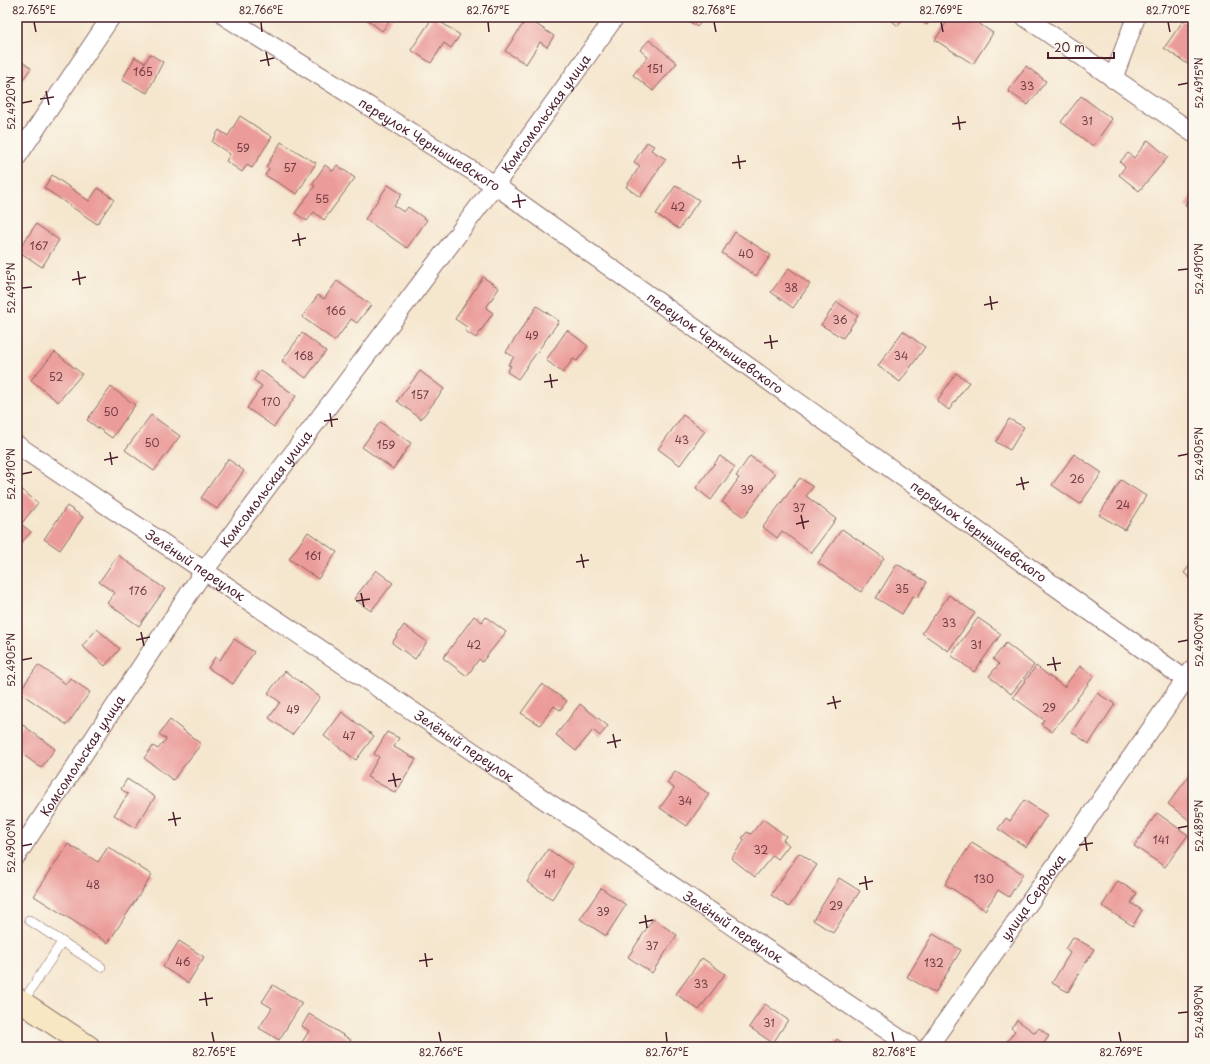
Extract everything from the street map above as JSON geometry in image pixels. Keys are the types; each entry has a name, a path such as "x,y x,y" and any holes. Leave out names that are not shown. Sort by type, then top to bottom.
{"main road":[{"path":"20,1001 89,1047"}],"street":[{"path":"17,156 111,17"},
{"name":"переулок Чернышевского","path":"226,17 495,185 1190,678"},
{"name":"Комсомольская улица","path":"17,855 204,571 495,185 615,17"},
{"path":"1025,17 1193,133"},
{"path":"1113,79 1136,17"},
{"name":"Зелёный переулок","path":"17,445 912,1047"},
{"name":"улица Сердюка","path":"928,1047 1190,678"}],"lane":[{"path":"29,920 101,967"},
{"path":"20,1001 62,942"}],"building":[{"path":"364,17 393,17 382,31"},
{"path":"433,17 460,35 451,48 444,43 431,63 411,50"},
{"path":"684,17 705,17 697,27"},
{"path":"893,17 904,17 898,26 891,20"},
{"path":"916,17 933,17 927,25"},
{"path":"950,17 969,17 993,33 973,64 935,40"},
{"path":"527,18 554,36 547,47 540,42 526,64 505,51"},
{"path":"1183,21 1193,28 1192,67 1164,48"},
{"path":"649,40 677,63 653,91 633,75 648,57 640,50"},
{"path":"150,54 163,62 147,93 122,80 135,57 145,63"},
{"path":"17,58 31,68 17,88"},
{"path":"1026,66 1046,81 1028,105 1008,91"},
{"path":"1081,96 1112,119 1093,146 1061,122"},
{"path":"240,116 272,137 252,168 247,165 242,172 226,161 230,154 212,142 219,130 228,136"},
{"path":"1148,140 1168,157 1139,191 1119,175 1125,167 1120,162 1128,153 1134,158"},
{"path":"281,142 316,163 297,194 265,175 269,169 266,167"},
{"path":"647,142 654,146 651,150 666,159 640,197 626,187 640,166 634,162"},
{"path":"325,165 333,171 337,165 355,178 324,220 314,212 307,221 295,213 315,186 312,184"},
{"path":"52,175 89,201 98,188 114,199 97,224 44,188"},
{"path":"388,185 402,194 394,206 404,212 408,207 427,220 407,248 365,219"},
{"path":"676,185 699,200 679,229 656,214"},
{"path":"1193,192 1193,211 1185,205"},
{"path":"36,224 59,240 42,267 18,251"},
{"path":"735,232 771,255 756,276 722,253"},
{"path":"789,268 810,284 793,308 771,292"},
{"path":"483,277 499,288 486,308 493,313 476,338 465,331 467,327 455,319"},
{"path":"337,281 371,305 357,323 351,319 335,341 302,317 318,295 324,299"},
{"path":"837,302 858,316 843,338 821,325"},
{"path":"537,306 559,321 518,379 507,372 511,366 508,365 514,357 506,352"},
{"path":"567,330 588,346 577,361 573,359 563,373 546,360"},
{"path":"903,331 925,347 900,382 878,366"},
{"path":"302,333 326,351 306,378 282,361"},
{"path":"55,352 82,374 58,402 31,380"},
{"path":"260,370 296,396 274,427 247,408 262,386 254,380"},
{"path":"420,371 444,389 421,419 397,401"},
{"path":"956,373 969,382 949,410 937,401"},
{"path":"111,387 135,405 112,438 87,420"},
{"path":"151,415 180,436 154,471 125,450"},
{"path":"683,415 705,431 680,465 658,449"},
{"path":"1009,419 1024,427 1010,450 996,442"},
{"path":"380,422 411,443 393,469 362,447"},
{"path":"1074,454 1102,473 1080,504 1052,485"},
{"path":"720,456 735,467 711,500 696,488"},
{"path":"750,456 775,474 744,517 722,502 739,478 736,476"},
{"path":"228,459 244,471 217,509 201,498"},
{"path":"800,478 813,487 806,496 836,519 811,553 782,531 777,538 763,527"},
{"path":"1121,480 1146,496 1125,530 1099,515"},
{"path":"21,489 38,503 21,524 31,532 20,544 17,541 17,494"},
{"path":"67,506 83,517 60,550 44,539"},
{"path":"842,529 884,558 861,592 818,563"},
{"path":"308,532 337,552 318,579 289,559"},
{"path":"118,555 165,589 139,626 107,603 115,593 99,582"},
{"path":"1193,561 1193,580 1184,573"},
{"path":"897,564 927,582 917,598 913,596 902,614 876,598"},
{"path":"376,570 393,583 371,611 354,599"},
{"path":"949,595 975,613 948,651 922,633"},
{"path":"474,616 482,622 486,617 506,632 482,662 479,659 467,676 443,658"},
{"path":"978,618 1001,634 974,672 951,655"},
{"path":"404,625 427,642 415,659 392,643"},
{"path":"97,629 120,649 105,666 82,646"},
{"path":"234,639 254,652 233,684 208,668 215,657 220,660"},
{"path":"1006,643 1034,665 1011,694 989,676 999,664 993,659"},
{"path":"38,665 66,684 70,678 90,692 67,725 19,692"},
{"path":"1036,666 1064,687 1080,666 1094,676 1052,732 1041,724 1044,720 1013,697"},
{"path":"285,671 320,697 292,735 269,718 280,702 268,693"},
{"path":"542,684 567,701 560,710 554,706 540,725 521,713"},
{"path":"1097,693 1115,704 1089,744 1072,732"},
{"path":"580,704 608,726 600,736 593,730 576,751 556,735"},
{"path":"342,712 374,736 356,760 324,736"},
{"path":"170,720 201,744 173,780 144,758 153,746 158,749 166,739 159,734"},
{"path":"23,725 55,749 41,768 17,750 17,733"},
{"path":"387,732 399,738 394,747 416,759 396,793 367,777 379,757 374,754"},
{"path":"675,771 709,794 687,826 660,808 674,788 667,783"},
{"path":"1193,771 1193,823 1168,804"},
{"path":"127,779 155,797 135,828 114,815 128,794 121,789"},
{"path":"1024,800 1047,815 1026,847 998,829 1006,818 1010,821"},
{"path":"1157,813 1188,835 1165,867 1134,846"},
{"path":"763,819 786,836 783,840 789,845 778,859 773,855 755,877 731,858 745,840 742,838 747,832 751,834"},
{"path":"972,842 1023,874 1009,897 998,890 985,910 945,884"},
{"path":"68,844 98,862 108,847 152,875 108,943 34,896"},
{"path":"548,849 573,866 552,899 527,882"},
{"path":"799,853 817,865 789,907 771,895"},
{"path":"839,878 860,891 833,933 813,920"},
{"path":"1118,881 1137,893 1131,903 1142,910 1133,926 1102,906"},
{"path":"601,888 626,905 606,936 580,919"},
{"path":"653,919 677,935 652,973 628,957"},
{"path":"933,934 961,950 935,993 907,977"},
{"path":"1073,937 1094,949 1068,992 1052,983 1070,953 1065,949"},
{"path":"179,941 204,957 188,983 163,967"},
{"path":"702,958 725,974 699,1010 676,994"},
{"path":"273,985 302,1003 279,1040 259,1028 272,1008 262,1002"},
{"path":"765,1004 788,1020 773,1043 749,1027"},
{"path":"309,1014 351,1040 347,1046 349,1047 299,1047 309,1031 302,1026"},
{"path":"1017,1020 1035,1033 1039,1028 1049,1036 1044,1043 1050,1047 1003,1047 1015,1031 1011,1028"},
{"path":"837,1039 848,1047 832,1047"}]}
